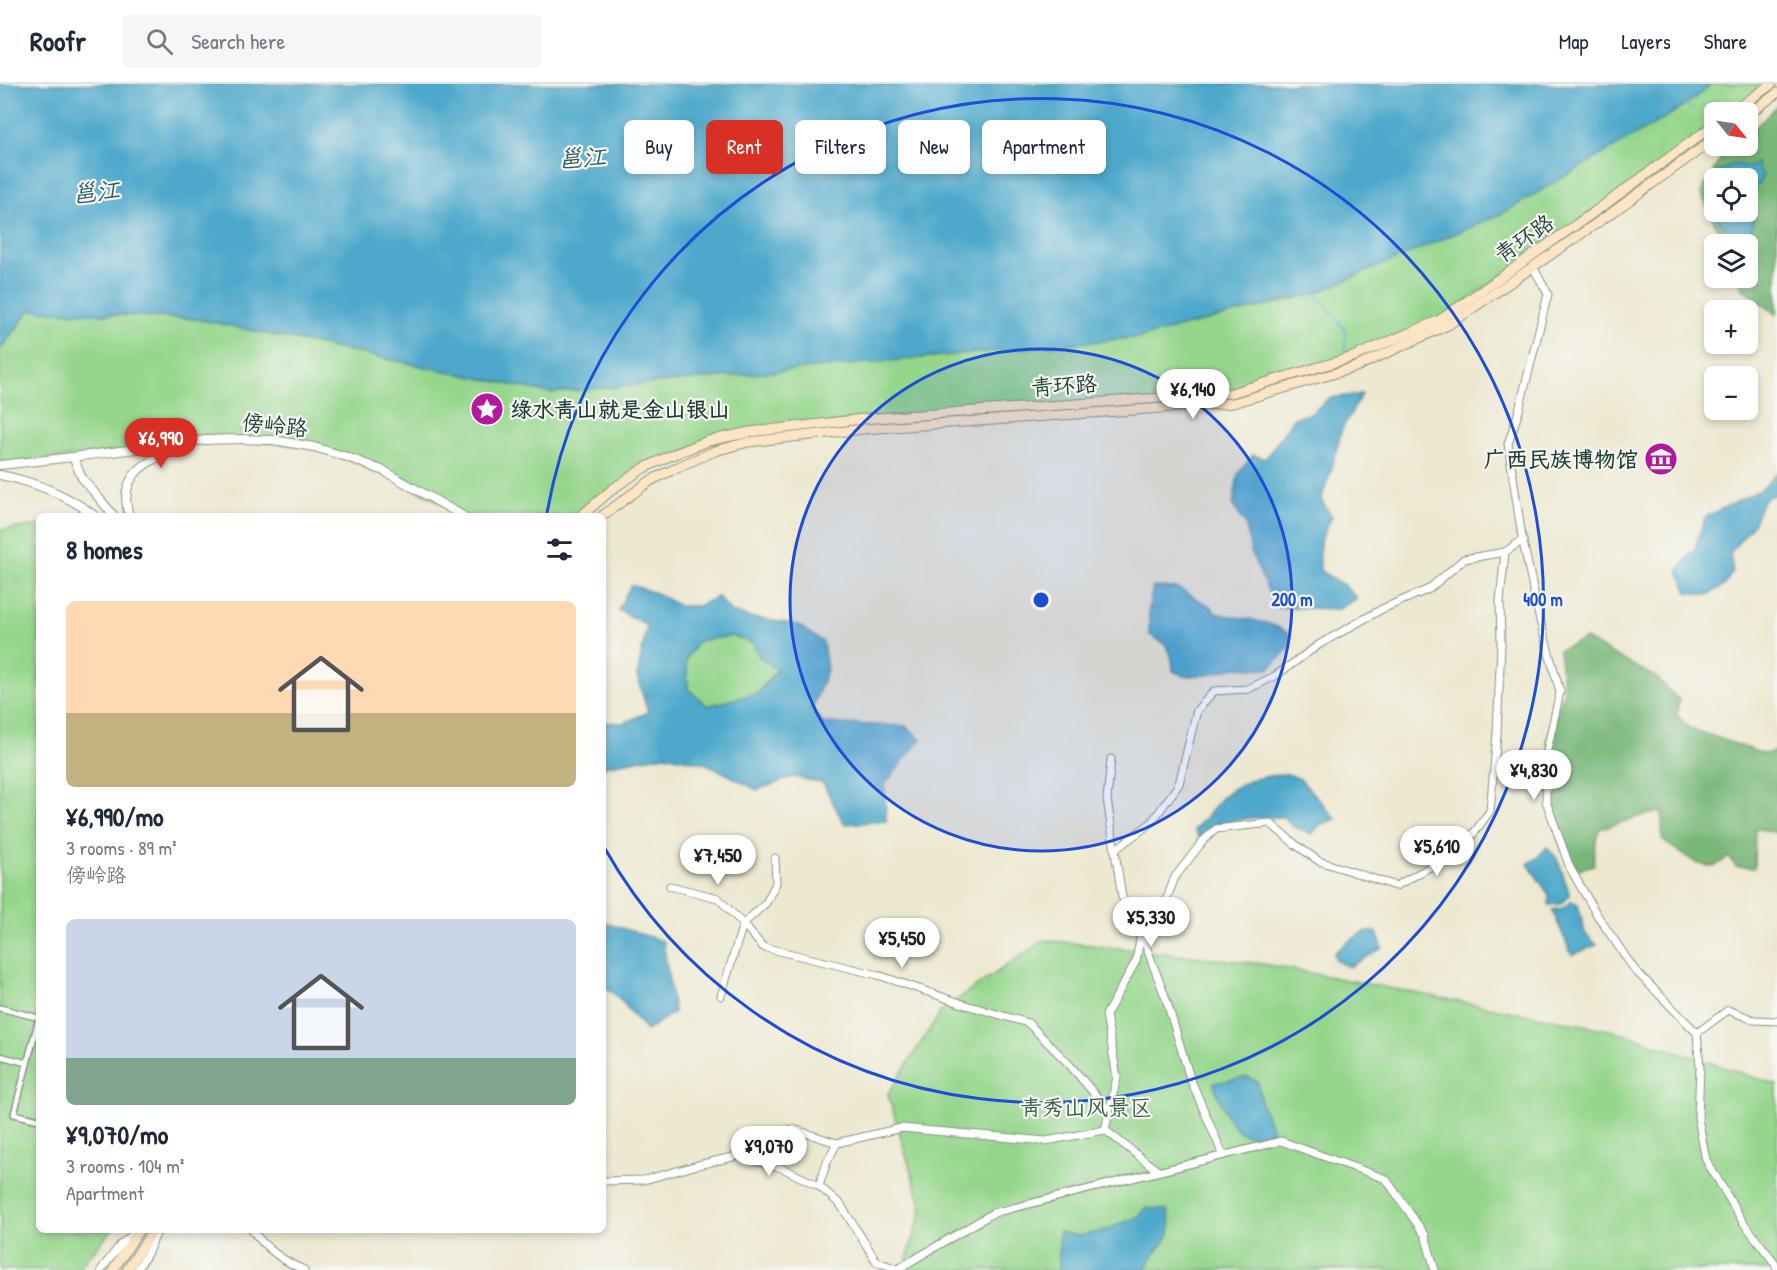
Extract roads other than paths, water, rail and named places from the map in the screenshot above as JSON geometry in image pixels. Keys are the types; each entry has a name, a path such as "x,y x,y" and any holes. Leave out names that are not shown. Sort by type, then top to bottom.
{"main road":[{"path":"1746,102 1772,84"},
{"path":"1758,107 1777,93"},
{"name":"青环路","path":"585,513 614,488 644,468 708,441 862,419 1231,393 1353,357 1440,320 1704,132"},
{"name":"青环路","path":"606,513 650,481 678,466 715,451 748,442 864,429 1233,403 1356,368 1448,325 1613,212 1704,146"},
{"path":"113,1270 136,1233"},
{"path":"127,1270 153,1233"}],"street":[{"path":"1533,267 1548,294 1518,414 1508,444 1523,540 1540,621 1560,692 1547,750 1546,801 1570,868 1597,915 1634,969 1697,1034 1700,1068 1698,1118 1707,1160 1743,1222 1776,1267"},
{"path":"128,513 126,505 128,488 141,468 154,458 206,440"},
{"name":"傍岭路","path":"0,465 206,440 273,441 314,447 384,471 458,513"},
{"path":"73,457 82,478 111,513"},
{"path":"0,475 47,488 90,513"},
{"path":"1116,849 1151,823 1179,784 1197,710 1214,692 1248,689 1275,676 1320,644 1351,626 1382,609 1429,589 1464,560 1505,552 1523,540"},
{"path":"1105,1130 1117,1077 1106,1016 1136,961 1142,933 1161,914 1175,877 1203,841 1216,829 1270,823 1319,861 1396,886 1430,867 1468,841 1490,811 1497,734 1501,644 1500,601 1505,552"},
{"path":"1111,759 1107,799 1122,897 1142,933 1166,999 1190,1078 1223,1155"},
{"path":"721,996 742,924 766,903 776,883 775,858"},
{"path":"670,886 718,898 763,947 878,975 1028,1023 1069,1064 1109,1111"},
{"path":"0,1008 36,1017"},
{"path":"1697,1034 1728,1010 1754,1020 1777,1021"},
{"path":"36,1040 27,1063 14,1114 36,1119"},
{"path":"0,1056 27,1063"},
{"path":"606,1181 644,1180 698,1164 737,1156 764,1138 793,1129 837,1143 901,1128 1046,1141 1105,1130 1158,1171"},
{"path":"737,1156 782,1168 819,1186 840,1204 877,1262 898,1269 993,1213 1281,1141 1386,1179 1425,1235 1435,1270"},
{"path":"819,1186 827,1162 837,1143"},
{"path":"101,1270 121,1244 134,1233"},
{"path":"137,1270 147,1254 154,1233"},
{"path":"254,1233 263,1245 287,1263 304,1270"}],"water":[{"name":"邕江","path":"0,84 1712,84 1683,107 1501,214 1316,293 1142,337 551,393 197,319 30,310 0,350"},
{"path":"1757,162 1758,168 1726,168 1733,164 1752,167"},
{"path":"1758,169 1763,175 1758,184"},
{"path":"1753,222 1752,232 1732,233 1721,223"},
{"path":"1362,394 1342,429 1321,500 1332,516 1320,542 1320,571 1343,584 1357,598 1339,609 1275,607 1251,552 1246,525 1233,506 1238,474 1253,455 1265,459 1294,418 1312,413 1329,398"},
{"path":"1777,473 1777,494 1765,499 1751,527 1730,554 1733,571 1724,586 1708,595 1688,592 1678,571 1695,548 1705,517 1762,489"},
{"path":"631,585 658,594 679,606 698,606 718,597 731,612 798,625 823,642 827,670 812,709 823,723 906,726 921,739 885,784 886,821 844,824 823,783 793,777 757,790 707,764 665,755 606,766 606,722 624,723 648,712 637,677 647,625 618,610","holes":["732,636 752,643 760,657 777,670 758,693 708,706 688,689 686,659 698,641"]},
{"path":"1153,587 1177,588 1212,607 1215,613 1275,626 1290,635 1289,648 1269,669 1236,667 1208,675 1184,676 1173,671 1172,657 1168,648 1149,634 1149,609"},
{"path":"1287,774 1300,779 1336,819 1319,825 1312,834 1292,826 1284,817 1251,818 1211,825 1199,838 1194,830 1222,797 1230,791 1247,782 1267,776"},
{"path":"1547,847 1558,860 1570,895 1561,904 1549,905 1549,895 1528,864"},
{"path":"1572,901 1578,905 1585,933 1597,945 1572,955 1552,910 1563,908"},
{"path":"606,923 663,941 674,1012 646,1031 620,999 606,987"},
{"path":"1365,932 1377,932 1383,948 1349,967 1336,961 1334,953"},
{"path":"1248,1077 1258,1082 1262,1105 1273,1131 1256,1136 1246,1135 1233,1124 1223,1108 1213,1083"},
{"path":"1146,1208 1167,1210 1170,1229 1164,1243 1145,1270 1059,1270 1059,1232 1079,1236 1104,1231 1139,1216"}],"waterway":[{"path":"1686,104 1690,109"},
{"path":"1316,293 1346,331 1345,351"}],"place":[{"name":"绿水青山就是金山银山","path":"487,409"},
{"name":"广西民族博物馆","path":"1661,459"}],"park label":[{"name":"青秀山风景区","path":"1086,1107"}]}
